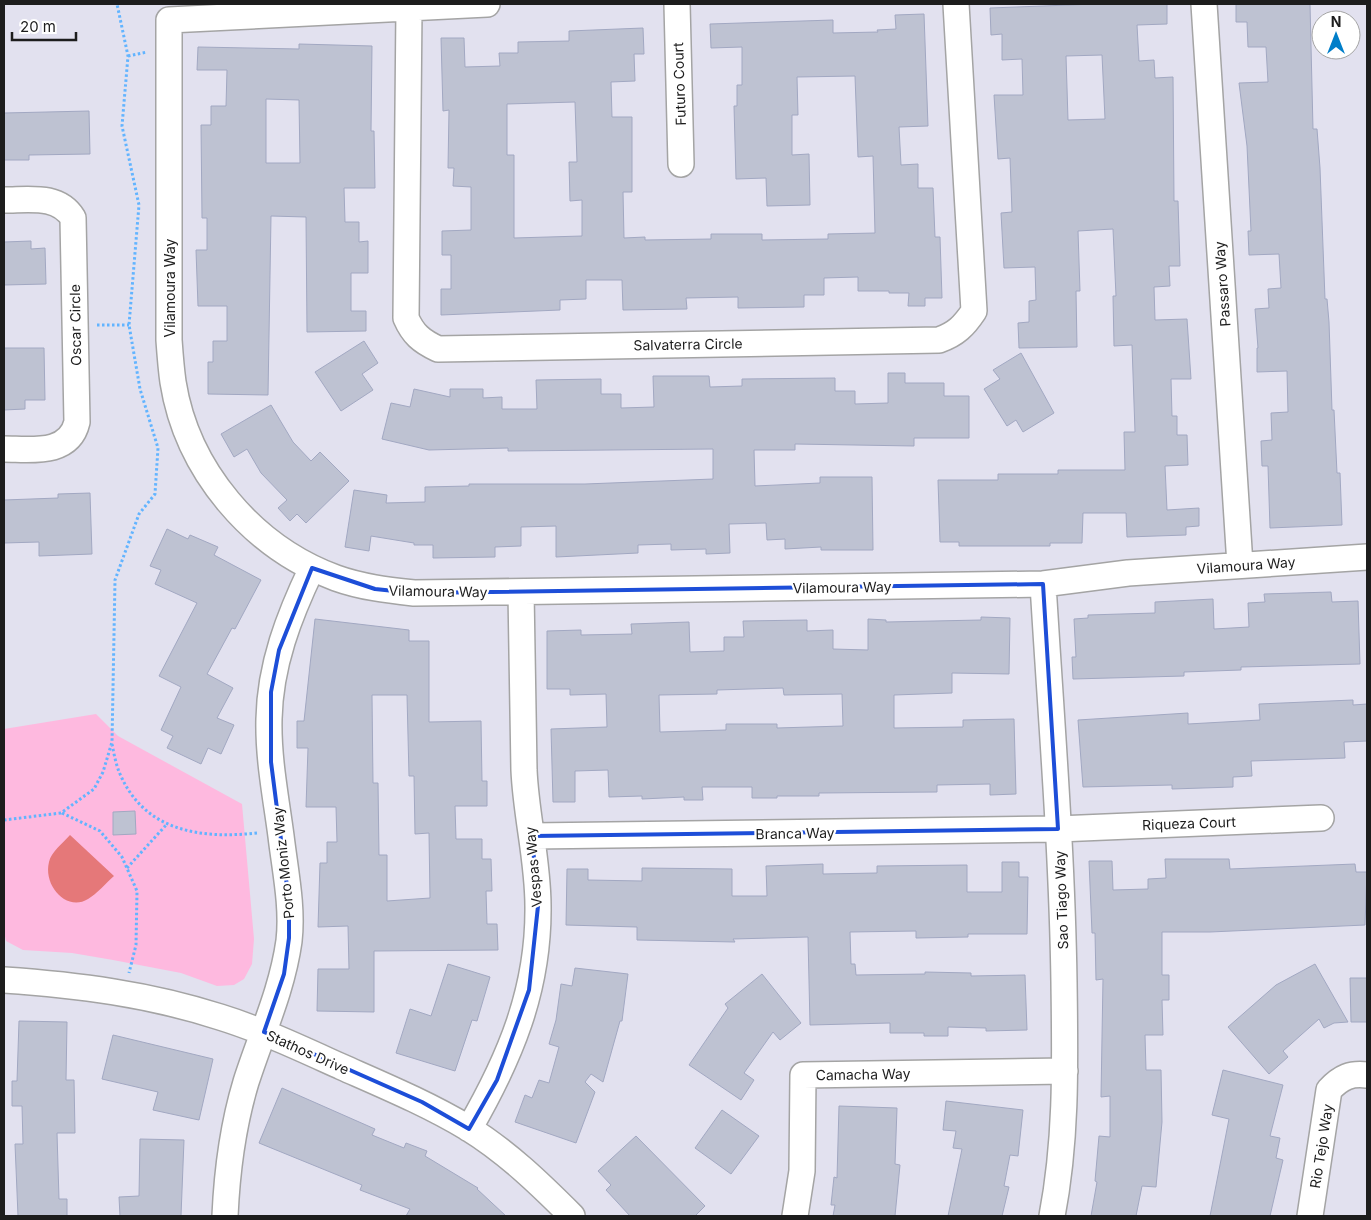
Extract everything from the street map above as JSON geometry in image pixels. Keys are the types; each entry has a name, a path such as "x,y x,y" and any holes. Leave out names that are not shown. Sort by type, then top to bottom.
{"street":[{"name":"Vilamoura Way","path":"487,4 169,20 169,340 173,383 183,424 201,462 234,509 264,538 312,568 337,578 375,589 414,593 1042,584 1128,573 1367,557"},
{"name":"Futuro Court","path":"677,4 681,164"},
{"name":"Salvaterra Circle","path":"409,8 406,318 413,333 425,343 438,349 939,340 952,336 963,327 974,311 956,4"},
{"name":"Passaro Way","path":"1204,4 1240,565"},
{"name":"Oscar Circle","path":"4,200 51,200 67,208 73,218 75,324 75,430 65,442 53,449 4,449"},
{"name":"Porto Moniz Way","path":"225,1216 233,1136 246,1083 284,974 289,938 289,902 271,762 269,720 271,692 279,650 292,610 312,568"},
{"name":"Sao Tiago Way","path":"1042,584 1063,903 1066,1071 1063,1140 1052,1216"},
{"name":"Vespas Way","path":"469,1129 497,1080 516,1036 529,990 536,941 538,906 524,770 521,592"},
{"name":"Riqueza Court","path":"1058,829 1321,818"},
{"name":"Branca Way","path":"532,836 1058,829"},
{"name":"Stathos Drive","path":"4,980 77,985 125,993 218,1016 264,1032 422,1102 469,1129 498,1149 533,1178 572,1216"},
{"name":"Camacha Way","path":"795,1216 802,1172 803,1075 1066,1071"},
{"name":"Rio Tejo Way","path":"1310,1216 1330,1090 1344,1076 1367,1075"}],"path":[{"path":"117,4 128,56 122,126 139,205 129,325 140,389 158,448 154,494 139,514 115,580 112,742 120,774 138,804 160,823 196,832 231,836 280,831"},
{"path":"75,324 129,325"},
{"path":"4,820 61,813 94,789 103,772 112,742"},
{"path":"61,813 100,832 122,858 138,891 136,945 125,993"},
{"path":"127,868 167,824"}],"highlighted area":[{"path":"312,568 375,589 414,593 1043,584 1058,829 532,836 538,906 529,990 497,1080 469,1129 422,1102 264,1032 284,974 289,938 289,902 271,762 271,692 279,650"}],"shaded area":[{"path":"96,714 118,736 242,804 254,939 252,964 244,979 234,985 217,986 181,973 72,953 23,950 6,941 4,932 4,729"},
{"path":"70,835 114,876 95,894 80,902 72,902 58,894 53,888 48,871 52,855"}],"building":[{"path":"1095,4 1167,4 1167,24 1137,25 1139,61 1154,60 1155,78 1173,77 1174,201 1178,201 1180,266 1169,266 1170,286 1154,287 1155,320 1187,319 1191,379 1171,379 1172,416 1177,416 1177,435 1187,435 1188,465 1165,466 1167,510 1199,508 1199,526 1186,527 1186,535 1127,537 1126,513 1083,513 1082,543 1050,543 1050,546 959,546 959,542 940,542 938,480 998,480 998,474 1058,474 1058,470 1125,470 1124,432 1135,432 1132,345 1114,346 1113,296 1116,296 1113,229 1078,231 1080,291 1076,291 1077,347 1019,348 1018,323 1029,322 1029,301 1036,300 1035,267 1004,268 1001,213 1012,212 1010,158 998,159 994,95 1023,95 1022,59 1002,60 1002,34 991,35 990,8","holes":["1102,55 1105,119 1068,120 1066,56"]},
{"path":"1236,4 1310,4 1313,129 1317,129 1320,168 1325,299 1327,299 1329,322 1332,410 1334,410 1337,473 1340,473 1342,525 1270,528 1268,466 1262,466 1261,441 1272,440 1271,413 1288,412 1287,371 1257,372 1258,348 1255,309 1269,308 1268,289 1281,288 1279,254 1249,255 1248,231 1251,231 1247,146 1239,83 1268,82 1266,47 1248,47 1247,22 1236,22"},
{"path":"924,14 928,126 899,127 901,165 918,164 918,188 933,188 935,237 940,237 942,298 925,298 925,306 908,306 909,293 858,291 858,277 824,278 824,295 804,295 804,307 738,308 738,297 686,298 687,309 623,310 622,280 586,280 586,299 560,300 560,310 441,315 441,289 451,289 451,255 442,255 442,231 471,230 471,187 453,186 454,168 448,168 449,110 443,111 441,38 464,38 465,67 500,66 499,53 518,53 518,42 569,41 569,31 643,28 644,54 634,54 635,81 611,82 612,117 632,117 632,192 623,192 624,238 645,237 645,240 711,239 711,234 762,234 762,240 828,239 828,234 875,233 873,156 858,157 855,76 797,77 798,115 792,115 792,155 809,154 810,205 767,206 766,178 736,179 734,106 737,106 737,85 742,85 742,47 711,48 710,24 833,20 833,33 878,32 877,30 896,29 895,15","holes":["575,102 577,162 569,162 570,201 582,200 582,236 514,238 514,155 507,155 507,104"]},
{"path":"299,44 372,46 371,131 374,131 375,188 344,188 345,222 359,222 359,242 368,241 368,273 351,273 351,311 366,311 366,331 307,332 306,217 271,216 268,395 208,394 208,362 213,362 213,341 227,341 227,306 198,306 196,250 207,250 207,218 202,218 201,125 211,125 211,106 226,106 227,70 197,70 198,47 299,49","holes":["266,99 299,100 300,163 266,163"]},
{"path":"89,111 90,154 29,155 29,160 4,160 4,113"},
{"path":"31,241 31,249 45,248 46,284 4,285 4,242"},
{"path":"364,341 378,363 362,374 373,390 341,411 315,372"},
{"path":"4,348 44,348 45,400 25,400 25,409 4,410"},
{"path":"1021,353 1054,413 1023,432 1016,420 1007,426 984,389 1000,379 993,370"},
{"path":"888,373 905,373 905,383 944,383 944,396 969,396 969,438 914,438 914,446 795,444 795,450 754,450 755,486 820,483 820,477 872,477 873,550 821,550 821,547 785,549 785,539 767,540 766,523 729,524 730,553 706,554 706,549 671,550 671,544 638,545 638,553 556,557 556,526 521,527 521,546 495,547 495,557 433,558 433,545 414,545 414,543 371,536 369,551 345,547 354,490 387,495 386,503 425,502 425,487 469,486 469,484 585,484 713,479 713,449 508,451 508,448 429,450 382,439 391,403 410,407 414,389 450,397 450,389 483,389 483,398 502,397 502,409 537,409 536,380 601,379 601,394 621,394 621,408 654,407 653,376 709,376 710,387 742,386 742,379 835,378 835,391 855,391 855,404 888,403"},
{"path":"271,405 293,442 311,461 320,452 349,481 306,523 297,514 290,521 278,508 287,500 261,473 247,449 234,457 221,434"},
{"path":"90,493 92,554 39,556 39,542 4,543 4,500 58,498 58,494"},
{"path":"167,529 188,539 190,535 218,547 214,555 261,580 235,629 232,628 207,674 233,688 217,718 234,725 221,754 208,748 201,764 167,748 173,736 161,730 181,687 159,676 197,603 155,584 161,570 150,566"},
{"path":"1331,592 1332,602 1358,601 1360,664 1241,667 1241,670 1184,672 1184,676 1073,679 1072,657 1076,657 1074,619 1088,618 1088,615 1155,613 1155,602 1213,599 1214,629 1249,627 1248,603 1265,602 1264,594"},
{"path":"981,617 1010,618 1009,674 952,673 952,693 894,695 894,728 963,727 963,720 1014,719 1016,794 990,795 990,784 937,785 937,792 819,793 819,796 752,798 752,787 702,787 703,800 684,800 684,797 642,799 642,796 609,797 608,770 575,771 575,802 553,802 551,729 607,727 606,694 570,695 570,689 547,689 547,631 581,630 581,635 632,634 631,624 689,622 690,652 724,651 724,637 744,637 743,621 807,620 807,631 833,630 833,649 868,650 868,619 886,620 886,622 981,620","holes":["783,688 784,695 842,694 843,726 777,728 777,724 726,724 726,730 660,732 659,695 717,694 717,690"]},
{"path":"315,619 409,630 409,641 429,641 429,722 481,721 482,781 487,781 487,806 455,806 456,839 482,839 482,859 491,859 492,891 486,891 487,924 497,924 498,950 374,951 374,1012 317,1011 318,969 349,969 348,926 318,927 320,863 327,863 327,842 337,842 336,807 306,807 308,748 297,748 297,721 304,721","holes":["372,695 407,695 409,776 414,776 415,834 429,833 430,898 387,901 387,855 379,855 378,783 373,783"]},
{"path":"1353,700 1353,705 1367,704 1367,741 1344,742 1345,758 1251,761 1252,776 1233,777 1233,787 1172,789 1172,785 1083,787 1078,720 1188,713 1188,724 1260,720 1259,704"},
{"path":"135,811 136,834 113,835 113,812"},
{"path":"1165,859 1229,859 1230,869 1355,864 1356,872 1367,872 1365,925 1210,932 1162,932 1162,975 1169,975 1169,1000 1162,1000 1163,1035 1145,1035 1146,1070 1161,1070 1162,1122 1156,1187 1142,1186 1136,1216 1091,1216 1097,1182 1095,1181 1099,1136 1110,1137 1110,1096 1101,1097 1103,979 1096,980 1095,933 1092,933 1089,861 1112,861 1113,890 1148,889 1148,879 1166,878"},
{"path":"1002,862 1019,862 1019,877 1028,877 1027,934 968,934 968,937 916,938 916,931 850,932 851,964 855,964 856,975 925,974 925,972 971,973 971,976 1025,975 1027,1030 986,1031 986,1028 948,1027 948,1036 924,1036 924,1033 890,1033 890,1023 810,1025 808,937 733,939 735,942 637,940 637,927 566,925 567,869 588,869 588,880 642,881 642,868 732,869 732,896 767,896 766,866 823,864 823,874 877,873 877,866 967,865 967,892 1002,892"},
{"path":"448,964 490,977 477,1021 472,1020 455,1071 396,1053 410,1009 431,1016"},
{"path":"1315,964 1348,1022 1334,1023 1324,1028 1319,1019 1283,1051 1288,1057 1269,1074 1228,1027 1276,985"},
{"path":"575,968 628,974 622,1021 620,1021 603,1082 591,1074 585,1082 595,1092 576,1143 515,1122 525,1095 532,1098 539,1080 549,1083 559,1047 549,1044 556,1020 561,984 572,986"},
{"path":"762,974 801,1023 780,1040 773,1032 744,1073 754,1080 741,1100 689,1065 728,1008 725,1004"},
{"path":"1350,978 1367,978 1367,1022 1351,1022"},
{"path":"19,1021 67,1022 66,1080 74,1080 75,1133 57,1133 59,1199 67,1199 67,1216 18,1216 15,1144 23,1144 22,1106 12,1106 12,1081 17,1081"},
{"path":"113,1035 213,1059 199,1120 153,1110 158,1092 102,1079"},
{"path":"1223,1070 1283,1085 1270,1136 1280,1138 1276,1158 1283,1160 1270,1216 1210,1216 1229,1119 1212,1115"},
{"path":"282,1088 375,1129 372,1135 404,1148 406,1143 427,1151 425,1156 478,1188 506,1216 406,1216 410,1209 360,1190 362,1185 259,1143"},
{"path":"946,1101 1023,1110 1018,1156 1010,1155 1004,1186 1009,1187 1002,1216 948,1216 962,1149 953,1148 956,1131 943,1130"},
{"path":"839,1106 897,1108 895,1164 900,1165 895,1216 833,1216 835,1205 831,1205 834,1177 837,1178"},
{"path":"722,1110 759,1136 731,1174 695,1148"},
{"path":"636,1136 705,1206 695,1216 630,1216 606,1190 611,1185 598,1171"},
{"path":"140,1139 184,1140 181,1216 120,1216 119,1197 139,1196"}]}
